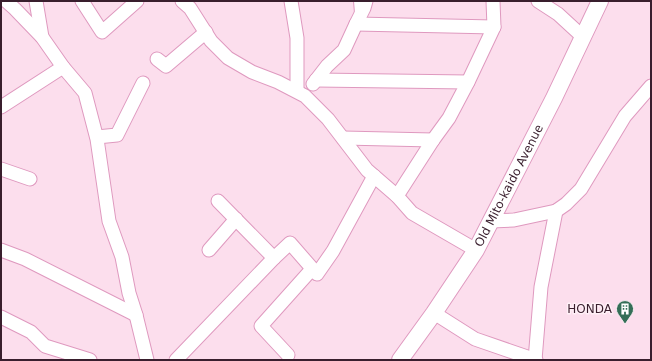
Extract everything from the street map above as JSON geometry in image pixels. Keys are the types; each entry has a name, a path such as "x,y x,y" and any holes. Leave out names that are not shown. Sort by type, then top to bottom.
{"street":[{"path":"6,1 42,37 63,67 85,93 97,137 109,221 122,257 129,293 147,360"},
{"path":"36,1 42,37"},
{"path":"82,1 102,32 137,1"},
{"path":"182,1 190,8 211,41 228,58 252,72 278,82 301,94 328,119 367,170 397,196 412,213 476,250"},
{"path":"291,1 297,38 301,94"},
{"path":"301,94 344,50 366,1"},
{"path":"397,196 449,118 468,82 494,27 493,1"},
{"path":"538,1 558,14 583,38"},
{"name":"Old Mito-kaido Avenue","path":"400,360 434,313 476,250 554,98 600,1"},
{"path":"357,21 494,27"},
{"path":"157,59 166,66 206,32"},
{"path":"1,107 63,67"},
{"path":"316,80 468,82"},
{"path":"97,137 117,135 143,83"},
{"path":"492,221 514,220 556,211 566,204 581,189 625,116 651,86"},
{"path":"343,138 433,140"},
{"path":"1,168 30,179"},
{"path":"176,360 290,243 317,274 333,251 374,176"},
{"path":"218,201 274,258"},
{"path":"434,313 475,339 535,360 541,287 556,211"},
{"path":"209,250 236,220"},
{"path":"1,250 25,259 136,315"},
{"path":"288,355 261,326 312,269"},
{"path":"1,317 31,332 45,346 90,360"}],"lane":[{"path":"357,1 357,21"}],"place":[{"name":"HONDA","path":"625,324"}]}
